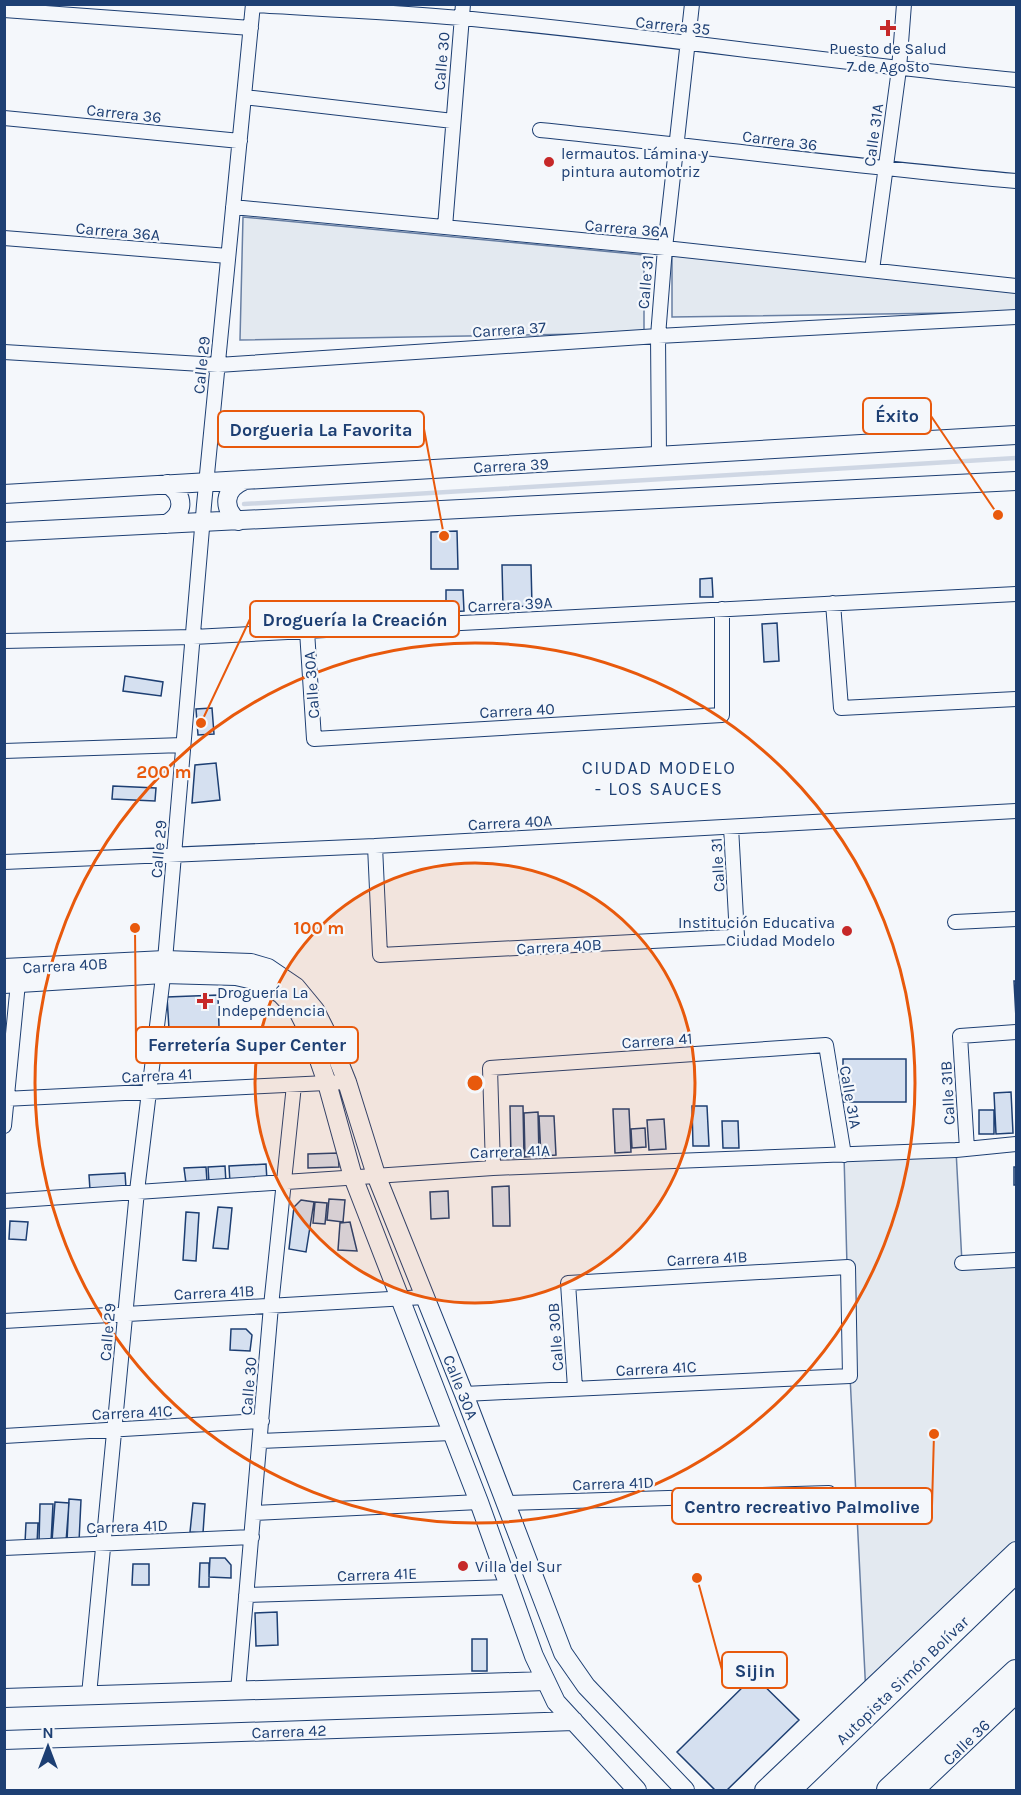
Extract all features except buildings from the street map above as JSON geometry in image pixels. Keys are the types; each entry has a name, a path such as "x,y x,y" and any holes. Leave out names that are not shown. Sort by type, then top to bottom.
{"highway":[{"name":"Autopista Simón Bolívar","path":"788,1791 1017,1570"},
{"path":"889,1791 1017,1672"}],"street":[{"name":"Calle 31","path":"659,456 658,336 665,248 692,4"},
{"name":"Calle 31A","path":"872,270 899,69 903,4"},
{"name":"Carrera 35","path":"253,5 462,11 688,43 1017,81"},
{"name":"Calle 29","path":"89,1695 137,1191 164,967 206,483 253,5"},
{"path":"4,10 251,28"},
{"name":"Calle 30","path":"446,227 462,11"},
{"path":"244,97 453,121"},
{"name":"Carrera 36","path":"4,118 240,141"},
{"name":"Carrera 36","path":"540,130 885,169 1017,181"},
{"name":"Carrera 36A","path":"233,207 665,248 1017,286"},
{"name":"Carrera 36A","path":"4,238 228,256"},
{"name":"Carrera 37","path":"4,352 218,365 658,336 1017,317"},
{"name":"Carrera 39","path":"4,494 1017,435"},
{"path":"238,521 230,513 226,502 233,487 243,481"},
{"path":"4,532 1017,481"},
{"path":"166,524 177,517 181,505 177,492 167,484"},
{"name":"Carrera 39A","path":"4,641 193,637 1017,594"},
{"path":"833,603 841,708 1017,699"},
{"name":"Carrera 40","path":"314,739 722,715 722,609"},
{"name":"Calle 30A","path":"307,631 314,739"},
{"path":"4,752 183,745"},
{"name":"Carrera 40A","path":"4,862 375,846 1017,811"},
{"name":"Calle 31","path":"731,827 737,936"},
{"name":"Carrera 40B","path":"375,846 380,955 737,936"},
{"path":"955,922 1017,919"},
{"name":"Carrera 40B","path":"11,983 235,961 251,963 263,974"},
{"name":"Carrera 40B","path":"4,968 164,967"},
{"name":"Calle 30A","path":"263,974 296,987 315,1010 331,1042 376,1175 564,1653 574,1670 685,1791"},
{"name":"Calle 30A","path":"263,974 299,1013 311,1036 327,1083 353,1177 479,1502 534,1656 556,1702 637,1791"},
{"path":"4,1126 11,983"},
{"name":"Calle 31B","path":"967,1149 960,1036 1017,1032"},
{"name":"Calle 31A","path":"826,1045 844,1155"},
{"name":"Carrera 41","path":"493,1168 490,1068 826,1045"},
{"name":"Carrera 41","path":"6,1099 346,1082"},
{"name":"Calle 30","path":"238,1690 271,1306 294,1085"},
{"name":"Carrera 41A","path":"4,1200 493,1168 844,1155 967,1149 1017,1144"},
{"path":"962,1263 1017,1260"},
{"name":"Carrera 41B","path":"568,1283 848,1267 850,1376"},
{"name":"Calle 30B","path":"568,1283 575,1388"},
{"name":"Carrera 41B","path":"4,1321 425,1297"},
{"name":"Carrera 41C","path":"464,1394 850,1376"},
{"name":"Carrera 41C","path":"4,1436 262,1421"},
{"path":"260,1441 452,1433"},
{"name":"Carrera 41D","path":"506,1503 829,1493"},
{"path":"254,1513 479,1502"},
{"name":"Carrera 41D","path":"4,1548 252,1537"},
{"path":"765,1791 1017,1551"},
{"name":"Carrera 41E","path":"246,1595 509,1587"},
{"path":"4,1698 546,1681"},
{"name":"Calle 36","path":"915,1791 1017,1694"},
{"name":"Carrera 42","path":"4,1740 574,1721"}],"shaded area":[{"path":"243,217 644,255 644,333 240,340"},
{"path":"672,255 1016,292 1016,312 672,317"},
{"path":"956,1150 962,1263 1016,1260 1016,1551 866,1695 850,1376 844,1155"}],"waterway":[{"path":"244,504 1016,458"}],"place":[{"name":"Puesto de Salud 7 de Agosto","path":"888,28"},
{"name":"lermautos. Lámina y pintura automotriz","path":"549,162"},
{"name":"Éxito","path":"998,515"},
{"name":"Dorgueria La Favorita","path":"444,536"},
{"name":"Droguería la Creación","path":"201,723"},
{"name":"Ferretería Super Center","path":"135,928"},
{"name":"Institución Educativa Ciudad Modelo","path":"847,931"},
{"name":"Droguería La Independencia","path":"205,1001"},
{"name":"Centro recreativo Palmolive","path":"934,1434"},
{"name":"Villa del Sur","path":"463,1566"},
{"name":"Sijin","path":"697,1578"}],"district":[{"name":"CIUDAD MODELO - LOS SAUCES","path":"659,778"}]}
